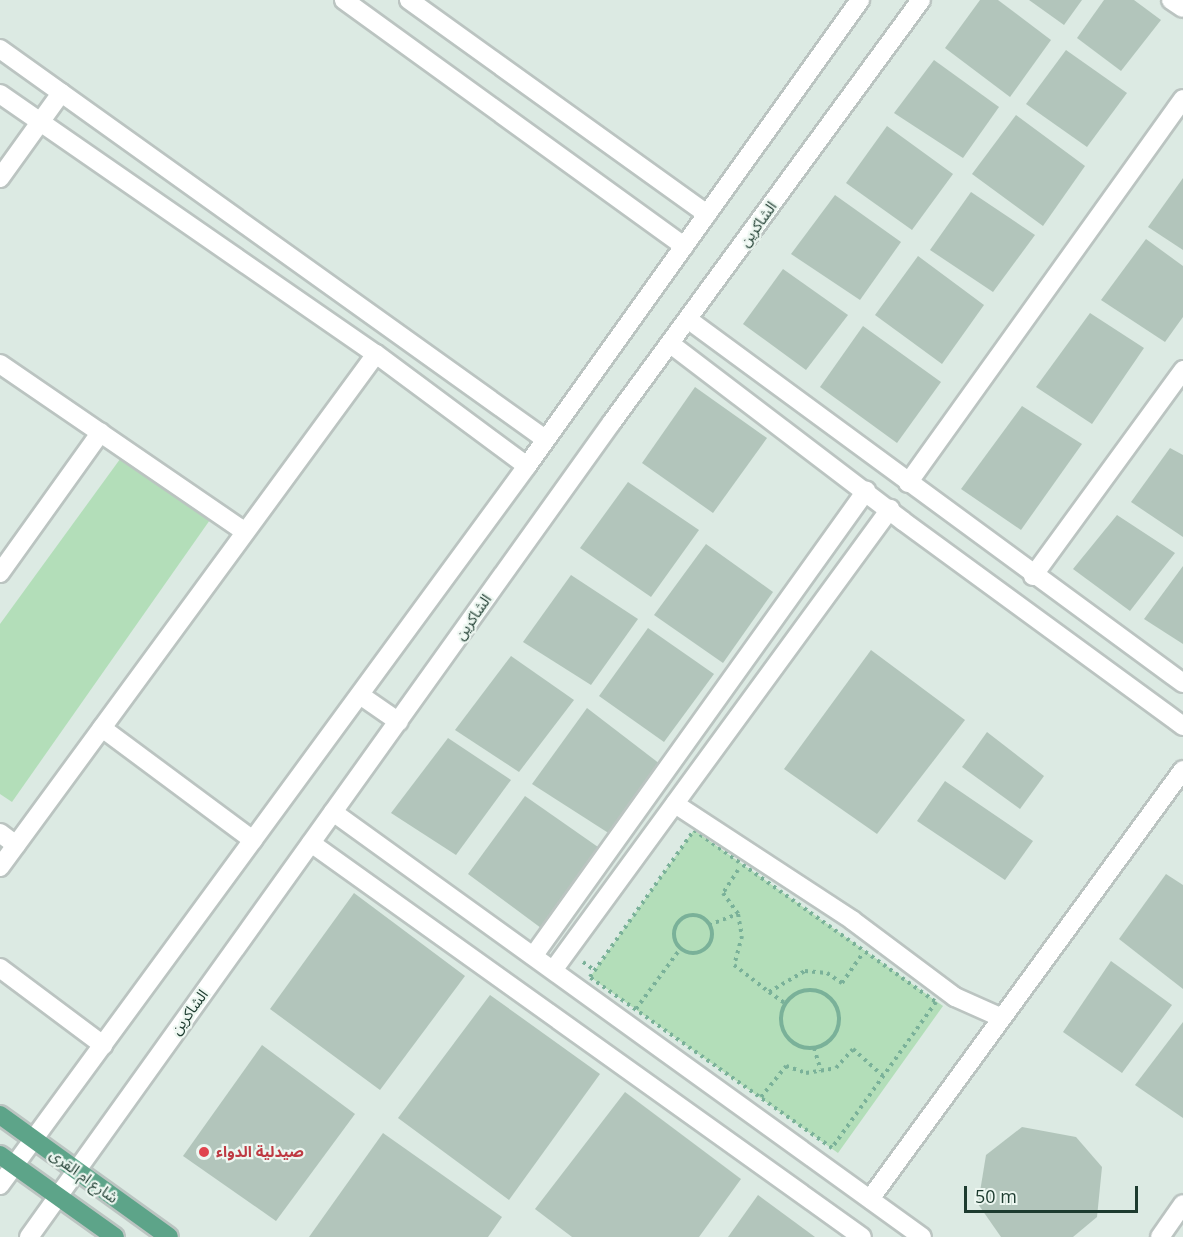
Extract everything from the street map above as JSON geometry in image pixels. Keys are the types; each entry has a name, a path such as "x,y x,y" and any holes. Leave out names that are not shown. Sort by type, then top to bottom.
{"main road":[{"name":"شارع ام القرى","path":"0,1115 169,1237"},
{"name":"شارع ام القرى","path":"7,1160 115,1237"}],"street":[{"path":"344,0 684,246"},
{"path":"409,0 707,214"},
{"path":"0,1185 7,1160 34,1140 527,466 860,0"},
{"name":"الشاكرين","path":"29,1237 333,812 921,0"},
{"path":"1171,0 1183,8"},
{"path":"0,49 545,439"},
{"path":"0,178 62,93"},
{"path":"0,94 376,354 527,466"},
{"path":"908,483 1183,99"},
{"path":"689,320 1033,576 1183,682"},
{"path":"672,345 1183,726"},
{"path":"0,867 376,354"},
{"path":"0,364 245,532"},
{"path":"1033,576 1183,370"},
{"path":"0,573 101,432"},
{"path":"534,955 866,491"},
{"path":"554,969 890,509"},
{"path":"360,694 399,722"},
{"path":"102,728 253,840"},
{"path":"870,1199 1183,770"},
{"path":"675,804 852,920 956,998 1002,1018"},
{"path":"333,812 554,969 922,1237"},
{"path":"0,833 16,845"},
{"path":"311,843 862,1237"},
{"path":"0,968 103,1045"},
{"path":"1160,1237 1183,1204"}],"path":[{"path":"694,830 741,864 936,1002 832,1148 590,977 694,830"},
{"path":"741,864 723,893 738,914 742,936 734,965 786,1004"},
{"path":"709,925 738,914"},
{"path":"695,916 709,925 711,938 705,949 692,954 680,949 674,938 679,921 695,916"},
{"path":"636,1009 680,949"},
{"path":"769,992 805,971 826,973 842,983 864,951"},
{"path":"811,990 829,997 835,1005 839,1023 830,1040 814,1048 788,1038 781,1022 786,1004 792,996 811,990"},
{"path":"814,1048 821,1071"},
{"path":"760,1098 786,1066 806,1073 836,1068 853,1049 884,1076"}],"green space":[{"path":"123,455 212,517 12,802 0,794 0,624"},
{"path":"694,830 943,1006 838,1153 590,977"}],"building":[{"path":"980,0 998,0 1051,40 1010,97 945,48"},
{"path":"1029,0 1082,0 1064,25"},
{"path":"1104,0 1134,0 1161,20 1121,71 1077,38"},
{"path":"1066,50 1127,93 1087,147 1026,104"},
{"path":"934,60 999,107 963,158 894,113"},
{"path":"1016,115 1085,166 1043,226 972,174"},
{"path":"887,126 953,174 912,230 846,183"},
{"path":"1183,178 1183,250 1148,227"},
{"path":"971,192 1035,235 993,292 930,250"},
{"path":"835,195 901,242 860,300 791,254"},
{"path":"1146,239 1183,266 1183,317 1165,342 1101,300"},
{"path":"918,256 984,305 942,364 875,315"},
{"path":"783,269 848,315 806,370 743,324"},
{"path":"1090,313 1144,348 1092,424 1036,387"},
{"path":"863,326 941,382 897,443 820,387"},
{"path":"695,387 767,438 713,513 642,463"},
{"path":"1022,406 1082,444 1021,530 961,489"},
{"path":"1170,448 1183,455 1183,537 1131,502"},
{"path":"628,482 699,530 651,597 580,548"},
{"path":"1117,515 1175,553 1130,611 1073,569"},
{"path":"706,544 773,592 723,663 654,615"},
{"path":"1183,566 1183,644 1144,619"},
{"path":"571,575 638,619 591,685 523,642"},
{"path":"648,628 714,674 664,742 599,696"},
{"path":"871,650 965,720 877,834 784,769"},
{"path":"511,656 574,700 519,772 455,730"},
{"path":"587,708 660,764 610,834 532,784"},
{"path":"987,732 1044,776 1020,809 962,767"},
{"path":"448,738 511,780 456,855 391,813"},
{"path":"945,781 1033,841 1005,880 917,821"},
{"path":"525,796 598,847 541,928 468,874"},
{"path":"1166,874 1183,885 1183,989 1119,939"},
{"path":"354,893 465,976 380,1090 270,1009"},
{"path":"1111,961 1172,1005 1122,1073 1063,1032"},
{"path":"490,995 600,1074 509,1200 398,1118"},
{"path":"1183,1022 1183,1118 1135,1085"},
{"path":"262,1045 355,1114 276,1221 183,1156"},
{"path":"625,1092 741,1179 699,1237 572,1237 535,1209"},
{"path":"1022,1127 1076,1137 1102,1167 1097,1217 1073,1237 1001,1237 978,1204 986,1155"},
{"path":"383,1133 502,1217 488,1237 309,1237"},
{"path":"758,1195 815,1237 728,1237"}],"place":[{"name":"صيدلية الدواء","path":"204,1152"}]}
